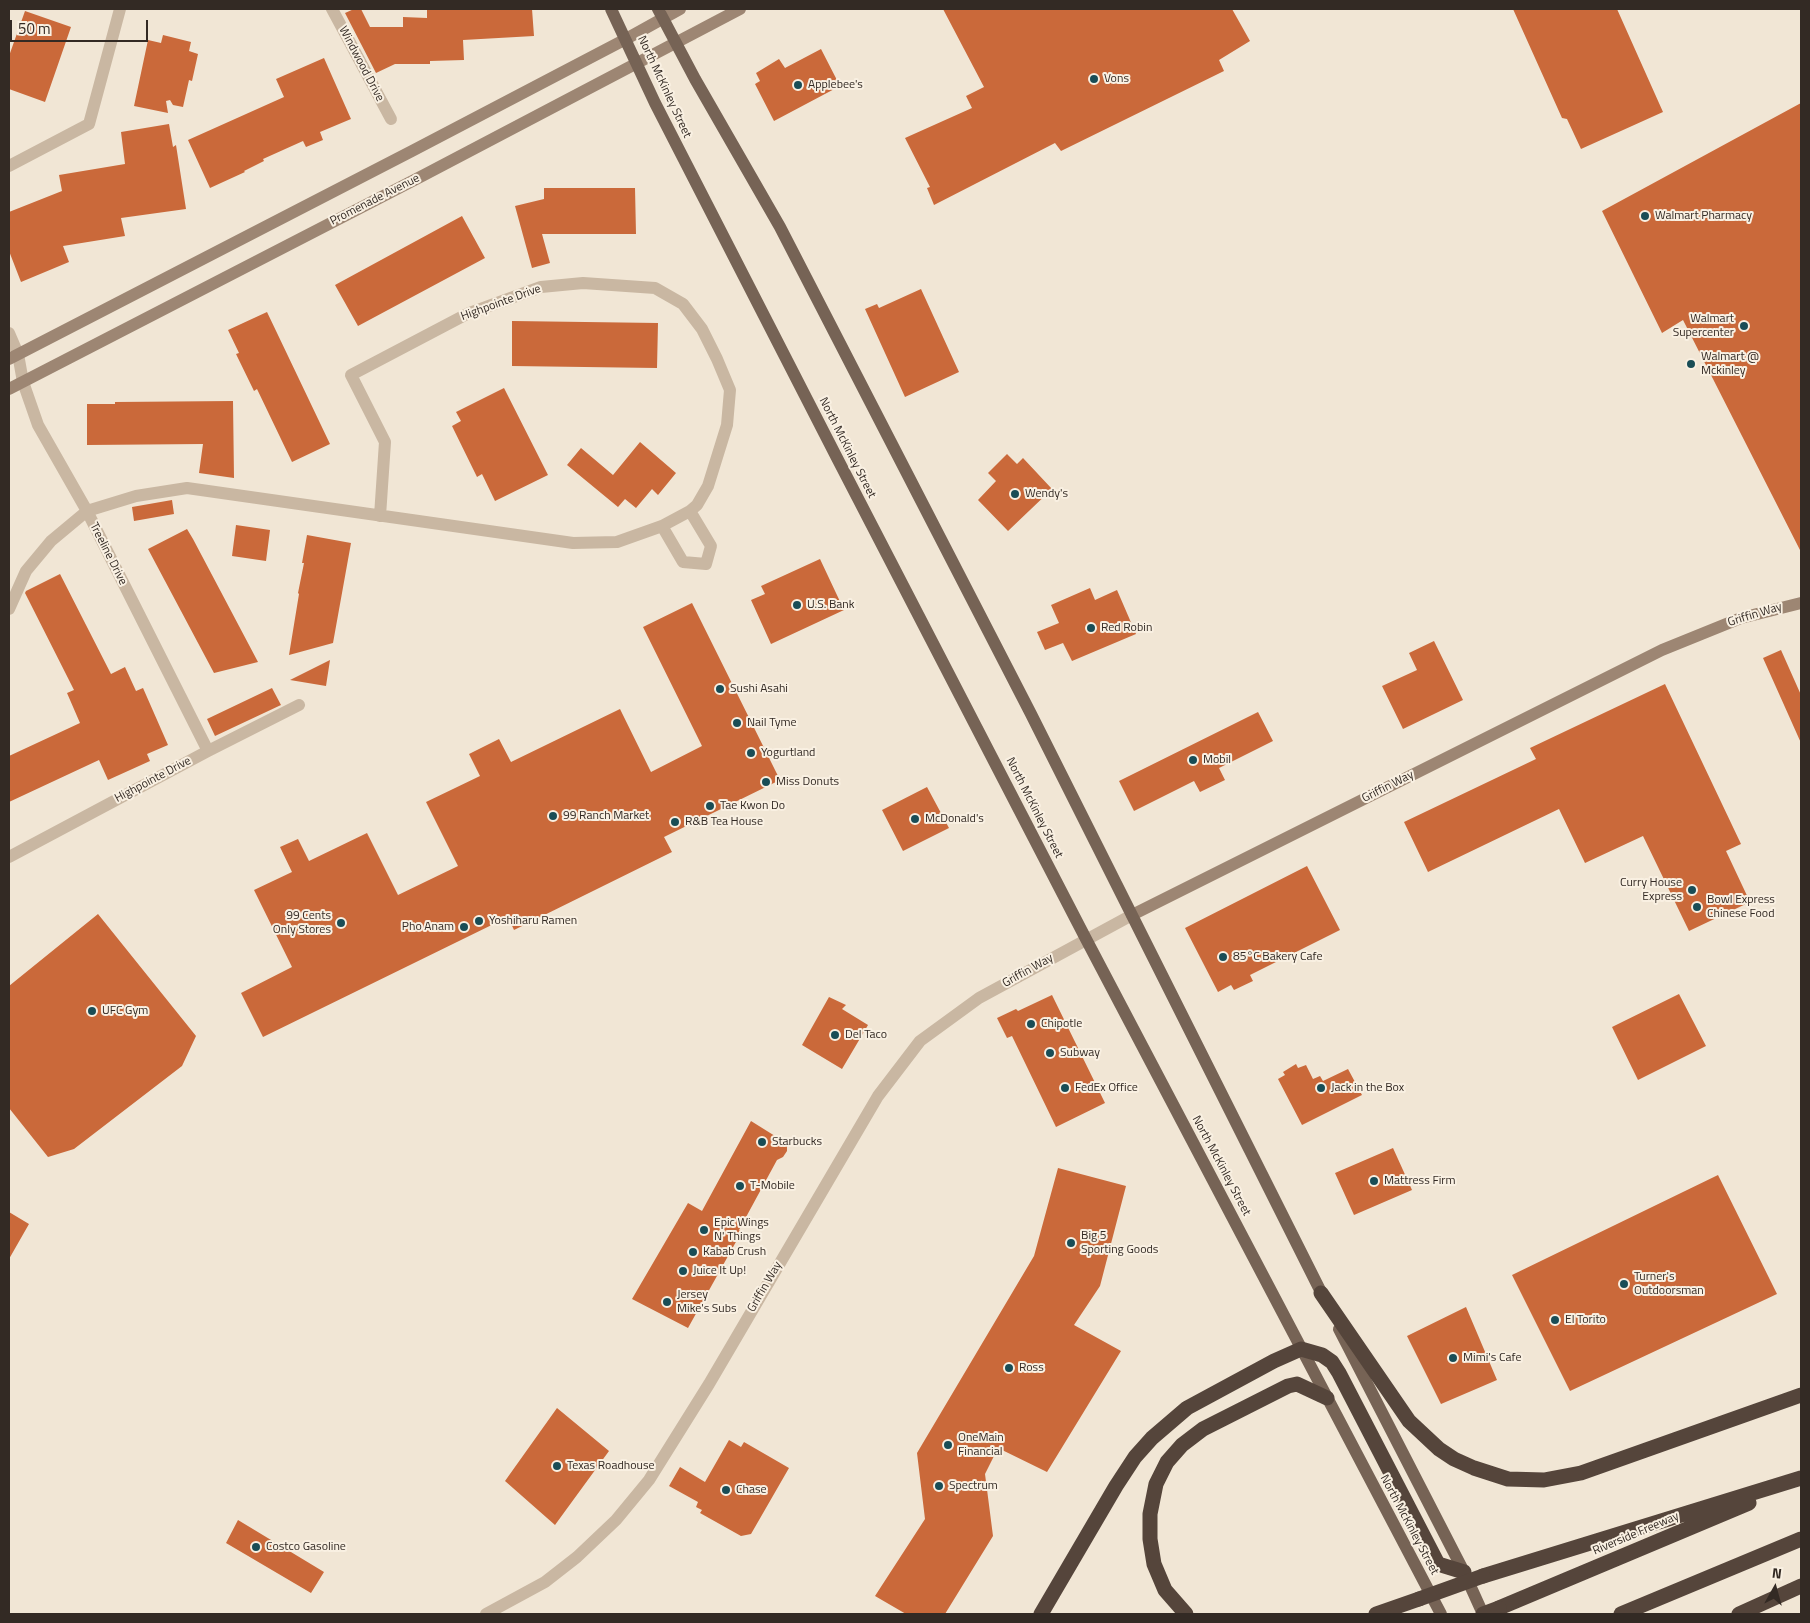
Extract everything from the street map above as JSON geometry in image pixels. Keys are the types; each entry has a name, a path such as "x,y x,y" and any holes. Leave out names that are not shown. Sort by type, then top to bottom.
{"highway":[{"path":"1321,1293 1408,1421 1439,1449 1454,1458 1474,1468 1508,1479 1544,1480 1581,1473 1801,1395"},
{"path":"1041,1614 1116,1486 1135,1457 1152,1438 1187,1408 1274,1361 1301,1349 1322,1355 1332,1362 1438,1564 1464,1572"},
{"path":"1186,1614 1165,1590 1154,1564 1150,1539 1150,1514 1156,1484 1168,1462 1182,1445 1203,1429 1288,1386 1297,1384 1327,1398"},
{"path":"1376,1614 1483,1576 1801,1480"},
{"name":"Riverside Freeway","path":"1483,1614 1801,1480"},
{"path":"1621,1614 1801,1539"},
{"path":"1739,1614 1801,1586"}],"main road":[{"name":"North McKinley Street","path":"611,9 638,63 655,103 1086,939 1441,1614"},
{"path":"13,356 626,39 660,13 680,9"},
{"name":"Promenade Avenue","path":"9,389 740,9"},
{"path":"660,13 695,79 780,227 1132,915 1321,1293 1464,1572 1483,1614"},
{"name":"Griffin Way","path":"1132,915 1662,650 1741,618 1801,603"}],"street":[{"path":"9,166 89,124 120,9"},
{"name":"Windwood Drive","path":"332,9 391,119"},
{"name":"Highpointe Drive","path":"9,608 26,571 51,541 87,511 136,496 187,488 380,516 573,543 617,542 662,526 697,506 708,486 727,425 730,390 702,329 683,304 655,288 583,283 541,287 467,314 351,375 385,442 380,516"},
{"name":"Treeline Drive","path":"9,333 13,356 38,425 87,511 208,751"},
{"path":"662,526 683,562 706,564 712,546 690,511"},
{"name":"Highpointe Drive","path":"9,857 208,751 299,705"},
{"name":"Griffin Way","path":"486,1614 546,1582 577,1557 616,1520 649,1480 708,1384 878,1096 920,1041 979,998 1132,915"}],"building":[{"path":"354,9 361,9 370,27 403,27 403,17 427,18 427,9 532,9 534,36 463,40 464,60 430,61 430,64 395,64 376,73 345,13"},
{"name":"Vons","path":"943,9 1232,9 1250,41 1219,60 1224,71 1061,151 1055,143 934,205 927,188 930,187 905,138 972,108 966,96 984,87"},
{"path":"1513,9 1617,9 1663,112 1581,149 1567,119 1562,118"},
{"path":"25,11 71,27 45,102 9,89 9,56"},
{"path":"163,35 191,42 189,51 198,54 192,81 189,80 183,107 173,105 170,100 166,101 168,113 134,106 148,40 161,43"},
{"name":"Applebee's","path":"821,49 840,86 774,121 755,84 760,81 756,73 779,59 785,68"},
{"path":"324,58 351,119 320,132 323,140 306,147 303,141 263,159 264,161 245,172 210,188 188,140 284,97 276,79"},
{"name":"Walmart Supercenter","path":"1801,103 1801,552 1683,320 1662,333 1602,211"},
{"path":"169,124 173,147 176,145 186,209 121,218 125,236 63,246 69,262 21,282 9,251 9,212 62,191 59,175 125,164 121,132"},
{"path":"544,188 635,188 636,234 542,234 550,263 532,268 515,206 544,199"},
{"path":"462,216 485,258 358,326 335,285"},
{"path":"921,289 959,372 905,397 865,309 877,304 879,308"},
{"path":"267,312 330,444 292,462 257,389 254,391 236,354 239,353 228,330"},
{"path":"512,321 658,323 657,368 512,366"},
{"path":"504,388 548,475 495,501 482,474 477,477 452,426 461,421 456,412"},
{"path":"233,401 234,478 199,473 203,444 87,445 87,404"},
{"path":"640,442 676,473 658,495 652,489 636,508 625,499 618,507 567,465 581,448 613,475"},
{"name":"Wendy's","path":"1007,454 1017,464 1023,458 1052,489 1008,531 978,500 996,481 988,473"},
{"path":"172,500 174,514 134,521 132,507"},
{"path":"236,525 270,530 266,561 232,556"},
{"path":"187,529 258,662 214,673 148,549"},
{"path":"307,535 351,543 333,643 289,655 304,563 302,563"},
{"name":"U.S. Bank","path":"820,559 844,610 771,644 751,600 765,594 761,586"},
{"path":"60,574 111,674 125,667 136,691 143,688 168,745 147,754 150,761 108,780 99,760 9,802 9,756 80,723 67,693 74,690 25,593"},
{"name":"Red Robin","path":"1090,588 1095,600 1117,590 1136,634 1072,661 1063,643 1045,650 1037,632 1059,623 1051,605"},
{"path":"692,603 780,780 664,837 672,852 514,930 508,917 263,1037 241,993 292,967 254,890 292,872 280,847 298,839 309,861 367,833 398,895 458,866 426,802 480,776 469,754 499,739 511,762 620,709 651,772 702,746 643,627"},
{"path":"1434,641 1463,700 1403,729 1382,686 1417,670 1409,653"},
{"path":"1781,650 1801,695 1801,743 1763,658"},
{"path":"330,660 326,686 290,680"},
{"path":"1665,684 1741,844 1726,851 1750,902 1689,931 1643,836 1585,863 1559,809 1428,872 1404,822 1536,759 1530,748"},
{"path":"272,688 281,705 215,736 207,719"},
{"path":"1258,712 1273,741 1219,768 1225,780 1200,792 1194,781 1134,811 1119,781"},
{"name":"McDonald's","path":"927,787 949,828 903,851 882,810"},
{"path":"1307,866 1340,930 1250,975 1253,981 1234,990 1231,985 1218,992 1185,928"},
{"name":"UFC Gym","path":"98,914 196,1036 182,1066 74,1149 48,1157 9,1108 9,986"},
{"path":"1679,994 1706,1046 1638,1080 1612,1027"},
{"path":"1052,995 1105,1103 1056,1127 1012,1036 1007,1038 997,1018 1016,1009 1018,1011"},
{"name":"Del Taco","path":"829,997 846,1005 842,1009 868,1025 842,1069 802,1045"},
{"name":"Jack in the Box","path":"1296,1064 1298,1068 1306,1065 1313,1079 1320,1076 1323,1081 1348,1069 1362,1095 1302,1125 1278,1079 1285,1075 1283,1072"},
{"path":"751,1121 783,1139 787,1144 787,1151 783,1157 777,1160 739,1230 742,1231 688,1328 632,1299 688,1203 702,1211"},
{"name":"Mattress Firm","path":"1393,1148 1412,1190 1354,1215 1335,1173"},
{"path":"1058,1168 1126,1186 1100,1286 1074,1325 1121,1351 1047,1472 998,1448 985,1474 993,1536 945,1614 906,1614 875,1596 925,1519 917,1453 1034,1256"},
{"path":"1718,1175 1777,1294 1570,1391 1512,1275"},
{"path":"9,1212 29,1224 9,1259"},
{"name":"Mimi's Cafe","path":"1466,1307 1497,1380 1441,1404 1407,1336"},
{"name":"Texas Roadhouse","path":"557,1408 609,1451 555,1525 505,1481"},
{"name":"Chase","path":"729,1440 741,1447 744,1442 789,1468 751,1534 741,1536 700,1513 702,1510 696,1507 698,1502 669,1486 680,1467 705,1482"},
{"path":"238,1520 324,1572 311,1593 226,1543"}],"place":[{"name":"Vons","path":"1094,79"},
{"name":"Applebee's","path":"798,85"},
{"name":"Walmart Pharmacy","path":"1645,216"},
{"name":"Walmart Supercenter","path":"1744,326"},
{"name":"Walmart @ Mckinley","path":"1691,364"},
{"name":"Wendy's","path":"1015,494"},
{"name":"U.S. Bank","path":"797,605"},
{"name":"Red Robin","path":"1091,628"},
{"name":"Sushi Asahi","path":"720,689"},
{"name":"Nail Tyme","path":"737,723"},
{"name":"Yogurtland","path":"751,753"},
{"name":"Mobil","path":"1193,760"},
{"name":"Miss Donuts","path":"766,782"},
{"name":"Tae Kwon Do","path":"710,806"},
{"name":"99 Ranch Market","path":"553,816"},
{"name":"McDonald's","path":"915,819"},
{"name":"R&B Tea House","path":"675,822"},
{"name":"Curry House Express","path":"1692,890"},
{"name":"Bowl Express Chinese Food","path":"1697,907"},
{"name":"Yoshiharu Ramen","path":"479,921"},
{"name":"99 Cents Only Stores","path":"341,923"},
{"name":"Pho Anam","path":"464,927"},
{"name":"85°C Bakery Cafe","path":"1223,957"},
{"name":"UFC Gym","path":"92,1011"},
{"name":"Chipotle","path":"1031,1024"},
{"name":"Del Taco","path":"835,1035"},
{"name":"Subway","path":"1050,1053"},
{"name":"FedEx Office","path":"1065,1088"},
{"name":"Jack in the Box","path":"1321,1088"},
{"name":"Starbucks","path":"762,1142"},
{"name":"Mattress Firm","path":"1374,1181"},
{"name":"T-Mobile","path":"740,1186"},
{"name":"Epic Wings N' Things","path":"704,1230"},
{"name":"Big 5 Sporting Goods","path":"1071,1243"},
{"name":"Kabab Crush","path":"693,1252"},
{"name":"Juice It Up!","path":"683,1271"},
{"name":"Turner's Outdoorsman","path":"1624,1284"},
{"name":"Jersey Mike's Subs","path":"667,1302"},
{"name":"El Torito","path":"1555,1320"},
{"name":"Mimi's Cafe","path":"1453,1358"},
{"name":"Ross","path":"1009,1368"},
{"name":"OneMain Financial","path":"948,1445"},
{"name":"Texas Roadhouse","path":"557,1466"},
{"name":"Spectrum","path":"939,1486"},
{"name":"Chase","path":"726,1490"},
{"name":"Costco Gasoline","path":"256,1547"}]}
